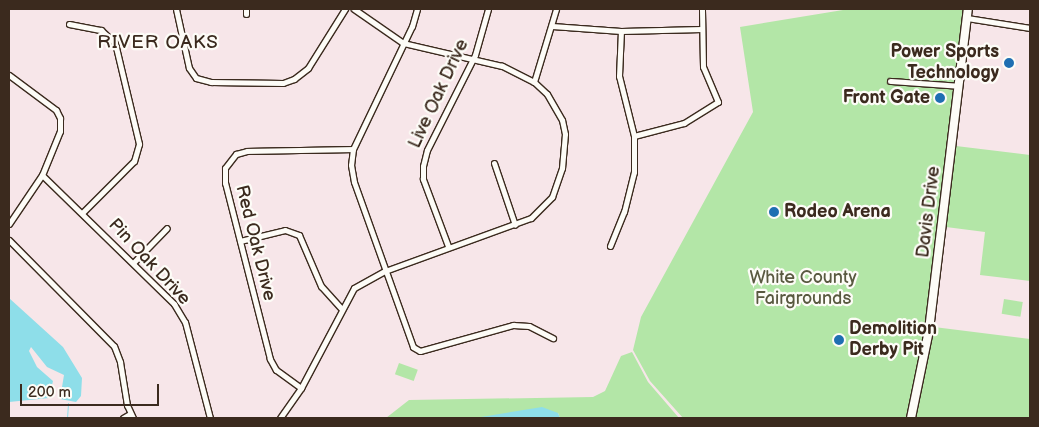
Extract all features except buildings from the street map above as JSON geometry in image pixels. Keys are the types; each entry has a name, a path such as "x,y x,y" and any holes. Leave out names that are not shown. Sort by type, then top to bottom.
{"street":[{"path":"176,9 189,68 196,78 212,82 283,83 294,79 308,68 345,9"},
{"path":"280,418 301,388 341,308 354,288 385,271 448,246 515,225 541,210 557,186 564,152 562,120 547,94 534,82 517,72 472,59 403,43 354,9"},
{"path":"417,9 353,149 354,182 385,271 416,350 513,325 529,326 553,338"},
{"name":"Live Oak Drive","path":"448,246 423,179 422,166 427,150 472,59 488,9"},
{"path":"534,82 556,9"},
{"path":"634,136 684,123 718,102 705,77 702,9"},
{"name":"Davis Drive","path":"911,418 929,330 968,9"},
{"path":"967,18 1030,28"},
{"path":"69,24 100,30 115,42 139,144 134,161 83,212"},
{"path":"552,26 621,31 702,29"},
{"path":"610,246 633,179 634,136 619,76 621,31"},
{"path":"9,75 56,110 60,118 60,132 42,175 9,224"},
{"path":"890,81 959,86"},
{"name":"Red Oak Drive","path":"301,388 285,379 270,359 224,178 231,158 248,150 353,149"},
{"path":"494,163 515,225"},
{"name":"Pin Oak Drive","path":"42,175 83,212 174,304 185,322 210,418"},
{"path":"134,262 166,228"},
{"path":"240,241 285,230 299,235 321,286 341,308"},
{"path":"9,240 114,346 120,362 132,416 123,418"}],"green space":[{"name":"White County Fairgrounds","path":"849,9 964,9 928,318 906,418 683,418 650,381 633,350 641,317 753,112 740,27"},
{"path":"956,146 1030,155 1030,281 980,275 985,232 946,227"},
{"path":"1004,299 1023,302 1020,317 1002,314"},
{"path":"934,327 1030,339 1030,418 916,418"},
{"path":"632,352 648,382 679,418 560,418 558,413 475,418 386,418 409,400 593,397 605,391 621,356"},
{"path":"399,363 418,370 414,381 395,374"}],"water":[{"path":"9,298 63,347 82,378 81,396 76,402 60,399 64,375 47,367 31,347 29,351 37,367 53,381 49,398 9,402"},
{"path":"542,407 558,413 560,418 475,418"}],"waterway":[{"path":"67,418 68,403"}],"place":[{"name":"Power Sports Technology","path":"1009,63"},
{"name":"Front Gate","path":"940,98"},
{"name":"Rodeo Arena","path":"774,212"},
{"name":"Demolition Derby Pit","path":"839,340"}],"district":[{"name":"RIVER OAKS","path":"158,43"}]}
